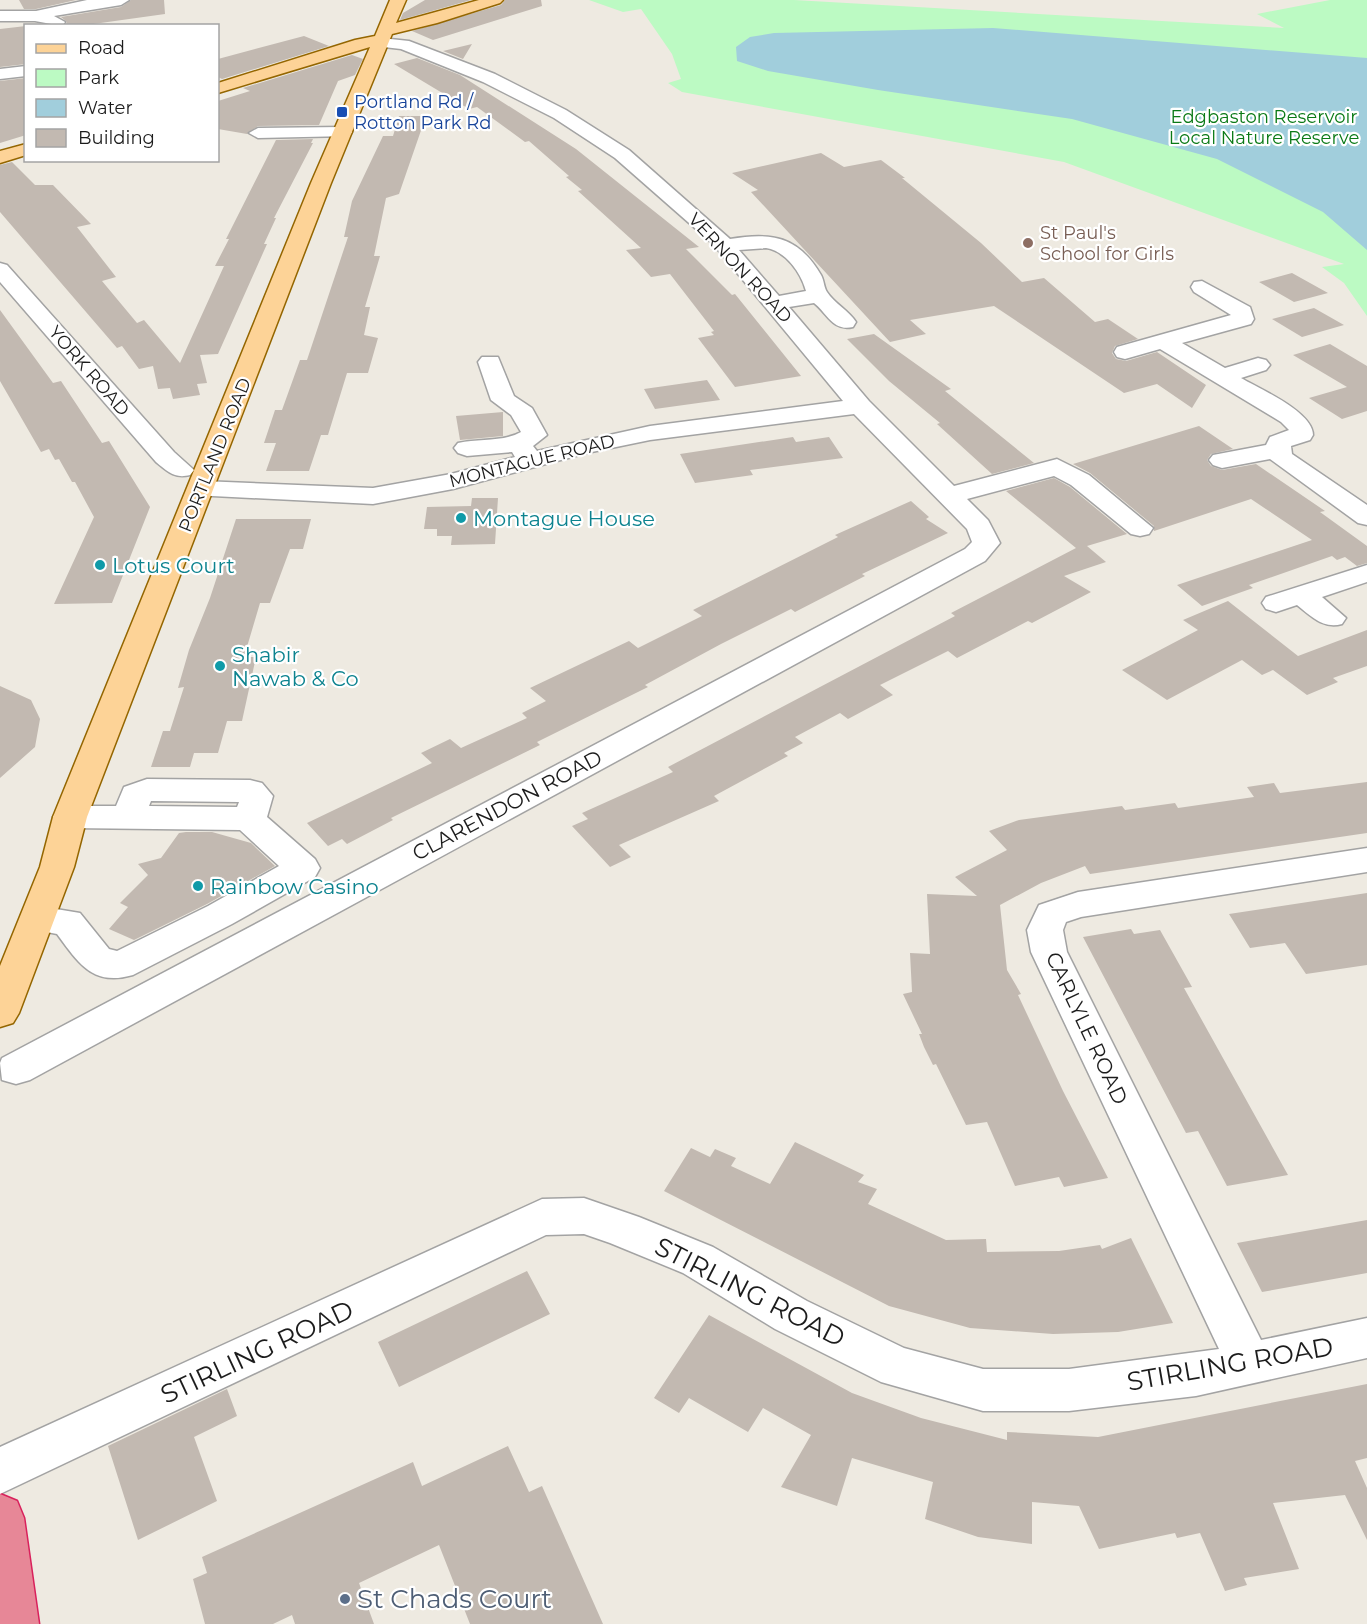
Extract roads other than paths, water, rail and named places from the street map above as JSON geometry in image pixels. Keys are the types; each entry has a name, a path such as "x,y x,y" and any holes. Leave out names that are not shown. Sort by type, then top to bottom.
{"highway":[{"path":"0,1518 14,1624"}],"main road":[{"name":"PORTLAND ROAD","path":"0,1013 57,867 70,817 343,132 398,0"},
{"path":"219,88 384,38 431,20 495,0"},
{"path":"0,158 24,150"}],"street":[{"path":"0,16 36,16 70,7 121,0"},
{"path":"36,16 58,24"},
{"name":"VERNON ROAD","path":"384,38 489,78 560,114 622,154 725,246 776,303 860,406 983,533"},
{"path":"0,74 24,71"},
{"path":"258,133 343,132"},
{"path":"725,246 760,242 779,244 810,273 817,284 817,296"},
{"name":"YORK ROAD","path":"0,269 165,457 181,470"},
{"path":"1125,352 1243,319 1242,312 1202,287"},
{"path":"776,303 817,296 825,300 845,322"},
{"path":"1163,341 1290,417 1301,428 1301,435 1279,442 1278,450 1282,458 1367,517"},
{"path":"467,448 525,452 535,435 526,415 518,406 503,400 490,362"},
{"path":"1220,377 1258,365"},
{"name":"MONTAGUE ROAD","path":"202,489 373,496 453,481 525,452 650,433 860,406"},
{"path":"1222,460 1278,450"},
{"path":"948,496 1057,467 1080,480 1140,528"},
{"name":"CLARENDON ROAD","path":"16,1069 975,555 986,543 983,533"},
{"path":"1332,618 1289,600 1367,573"},
{"path":"38,920 68,922 98,961 120,965 220,915 303,868 249,820 225,817 70,817"},
{"name":"CARLYLE ROAD","path":"1249,1363 1049,952 1045,930 1051,914 1078,905 1367,860"},
{"name":"STIRLING ROAD","path":"0,1471 542,1217 584,1216 624,1230 698,1260 791,1314 897,1367 983,1390 1069,1390 1196,1375 1367,1338"}],"water":[{"path":"993,28 1367,58 1367,250 1323,212 1217,159 1072,119 768,71 737,61 736,47 750,37 774,33"}],"place":[{"name":"Portland Rd / Rotton Park Rd","path":"342,112"},
{"name":"St Paul's School for Girls","path":"1028,243"},
{"name":"Montague House","path":"461,518"},
{"name":"Lotus Court","path":"100,565"},
{"name":"Shabir Nawab & Co","path":"220,666"},
{"name":"Rainbow Casino","path":"198,886"},
{"name":"St Chads Court","path":"345,1599"}],"park label":[{"name":"Edgbaston Reservoir Local Nature Reserve","path":"1264,127"}]}
